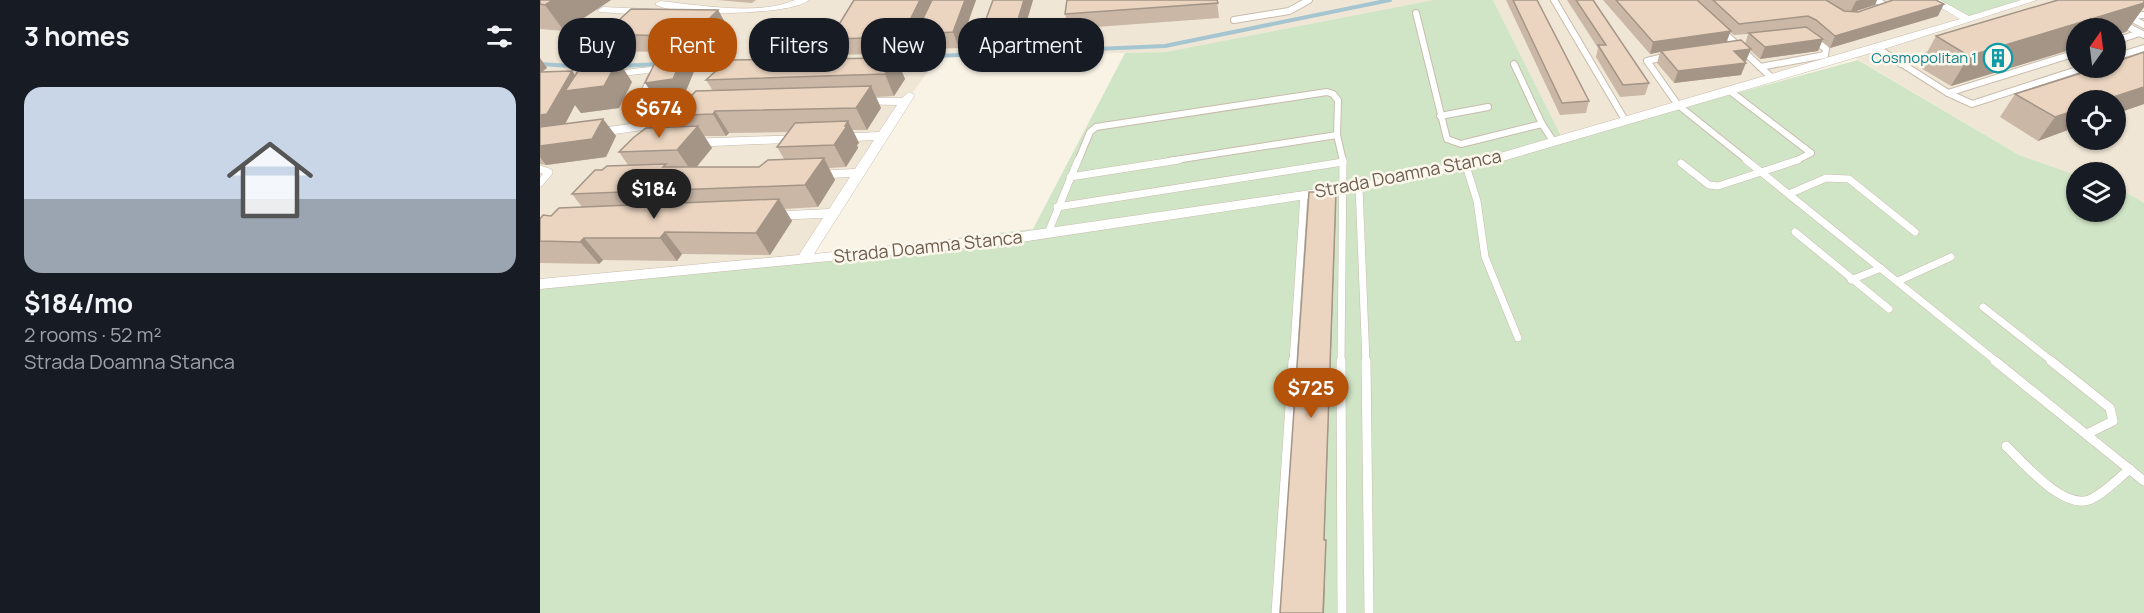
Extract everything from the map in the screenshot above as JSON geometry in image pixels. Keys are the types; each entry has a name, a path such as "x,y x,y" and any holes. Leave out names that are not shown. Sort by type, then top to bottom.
{"street":[{"path":"603,10 641,13 663,2 739,11 793,4 804,0"},
{"path":"1933,0 1967,19"},
{"name":"Strada Doamna Stanca","path":"540,284 803,260 1048,233 1359,187 1466,166 1877,48 2032,0"},
{"path":"598,76 648,70"},
{"name":"Strada Doamna Stanca","path":"803,260 907,98 847,103"},
{"path":"587,135 684,117 662,136"},
{"path":"676,143 882,136"},
{"path":"799,175 857,173"},
{"path":"750,216 832,213"}],"lane":[{"path":"1234,20 1289,11 1309,0"},
{"path":"1554,0 1625,120"},
{"path":"1876,0 1888,7"},
{"path":"1879,9 1899,3"},
{"path":"2118,11 2144,25"},
{"path":"1416,13 1447,139 1461,144 1542,124"},
{"path":"2127,16 2144,15"},
{"path":"1715,25 1772,78"},
{"path":"2126,26 2142,34"},
{"path":"2126,38 2142,34"},
{"path":"1760,67 1825,55 1826,50 1808,35"},
{"path":"1732,41 1744,39"},
{"path":"1728,48 1738,46"},
{"path":"1877,48 1948,93 1972,104 2066,74"},
{"path":"2126,54 2144,48"},
{"path":"1901,64 1935,53"},
{"path":"1679,55 1653,58 1647,61 1678,105 2144,481"},
{"path":"1948,93 2066,56"},
{"path":"1514,64 1542,124 1553,141"},
{"path":"642,97 653,72"},
{"path":"1681,163 1709,184 1718,186 1763,173 1811,153 1730,90"},
{"path":"1048,233 1090,132 1096,127 1326,92 1333,94 1338,100 1337,135 1343,162 1344,189 1340,404 1342,613"},
{"path":"1440,116 1488,107"},
{"path":"1070,177 1337,135"},
{"path":"1057,207 1343,162"},
{"path":"1466,166 1476,201 1485,257 1518,338"},
{"path":"540,169 549,172 540,183"},
{"path":"1789,194 1830,176 1850,179 1915,232"},
{"path":"1359,187 1365,313 1369,613"},
{"path":"1276,613 1304,195"},
{"path":"1795,232 1889,309"},
{"path":"1898,281 1951,257"},
{"path":"1851,280 1881,268"},
{"path":"1983,307 2110,408 2113,420 2087,434"},
{"path":"2006,446 2063,498 2076,502 2088,500 2130,469"}],"shaded area":[{"path":"540,0 1433,0 1166,52 1104,53 1104,18 958,18 958,57 946,57 946,18 861,18 861,72 927,72 882,136 803,260 540,287"},
{"path":"1493,0 2144,0 2144,203 2126,193 2126,162 2066,162 2066,171 2019,155 1851,55 1562,138"}],"green space":[{"path":"1433,0 1493,0 1562,138 1611,127 1858,60 2019,155 2066,171 2066,222 2126,222 2126,193 2131,195 2144,203 2144,613 540,613 540,287 1033,229 1125,53 1166,52"},
{"path":"1938,0 2020,0 2022,1 1968,17"}],"building":[{"path":"540,0 553,0 545,5 540,4"},
{"path":"854,0 920,0 911,18 861,18 861,38 849,38 849,18 843,18"},
{"path":"932,0 965,0 953,32 946,32 946,18 923,18"},
{"path":"993,0 1024,0 1018,18 986,18"},
{"path":"1067,0 1217,0 1218,3 1065,14"},
{"path":"1513,0 1537,0 1589,101 1562,103"},
{"path":"1576,0 1593,0 1649,83 1623,85 1598,45 1606,45"},
{"path":"1616,0 1697,0 1731,31 1653,42"},
{"path":"1713,0 1826,0 1844,11 1858,12 1893,0 1936,0 1944,4 1835,36 1808,16 1739,24"},
{"path":"2058,0 2144,0 2144,3 2094,18 2066,18 2066,27 1969,56 1936,36"},
{"path":"631,9 718,10 710,18 648,18 648,35 636,35 636,18 621,18"},
{"path":"1806,27 1823,39 1765,47 1749,33"},
{"path":"1741,40 1751,49 1734,51 1746,63 1678,71 1661,51"},
{"path":"2144,52 2144,87 2126,93 2126,90 2066,90 2066,113 2055,117 2015,94 2066,78 2126,78 2126,58"},
{"path":"861,58 861,72 886,72 885,74 706,80 715,72 737,72 737,60 749,60 749,72 849,72 849,59"},
{"path":"540,72 571,72 547,114 540,115"},
{"path":"577,72 612,72 604,86 565,91"},
{"path":"650,72 676,72 673,79 645,83"},
{"path":"871,86 856,108 715,111 713,114 658,116 682,95 692,95 696,91"},
{"path":"603,119 592,139 540,146 540,127"},
{"path":"848,121 834,145 777,147 795,123"},
{"path":"698,126 677,150 619,152 646,128"},
{"path":"824,158 805,185 572,194 595,170 602,170 607,166 666,164 663,167 759,167 768,160"},
{"path":"1309,192 1336,192 1323,613 1280,613"},
{"path":"779,199 756,233 665,232 660,238 584,238 580,242 540,241 540,219 543,215 551,216 559,208"}],"waterway":[{"path":"946,56 1165,46 1390,0"},
{"path":"540,64 558,65"},
{"path":"636,65 648,65"}],"place":[{"name":"Cosmopolitan 1","path":"1998,58"}]}
